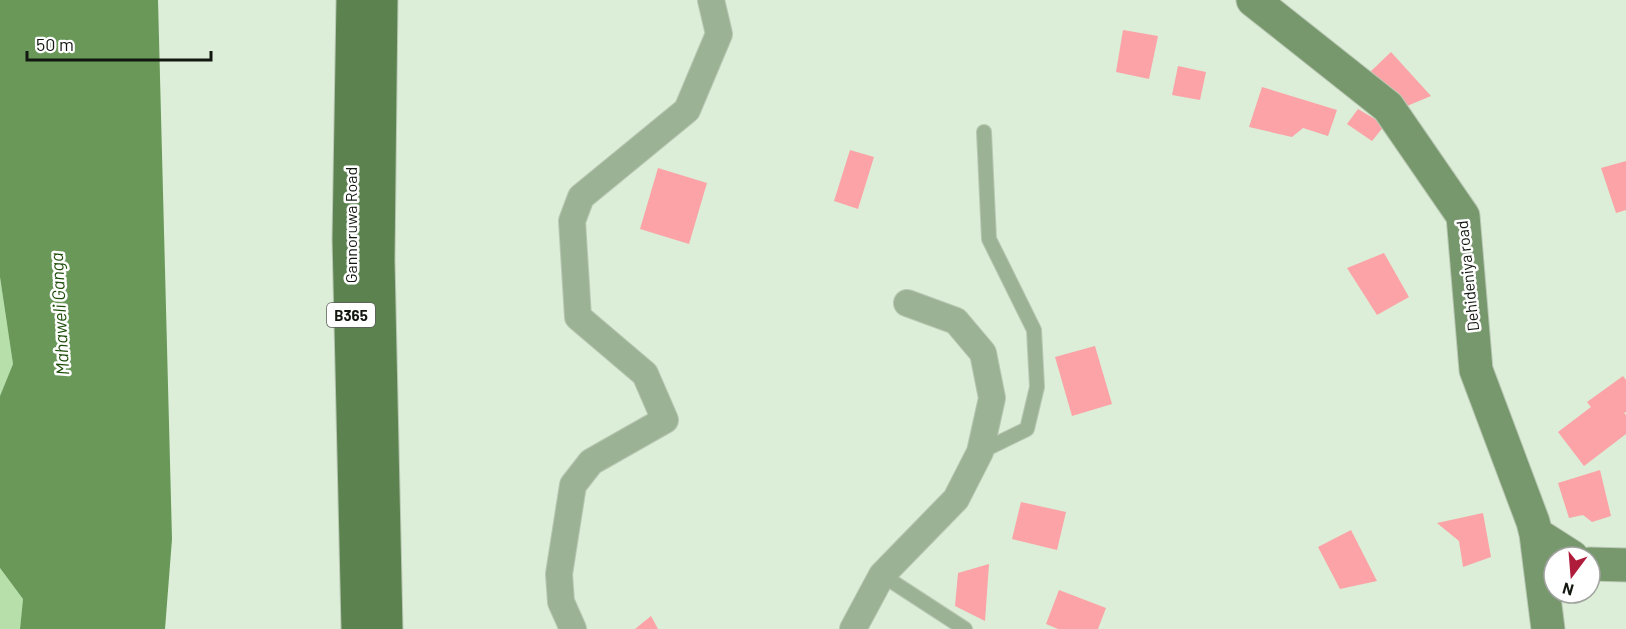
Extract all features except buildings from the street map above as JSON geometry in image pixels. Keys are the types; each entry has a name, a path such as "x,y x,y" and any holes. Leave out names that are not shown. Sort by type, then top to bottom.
{"main road":[{"name":"Gannoruwa Road","path":"353,0 349,238 358,629"},
{"name":"Gannoruwa Road","path":"381,0 378,260 386,629"}],"street":[{"path":"573,629 561,602 559,574 573,485 591,462 665,420 645,374 578,317 572,221 581,196 687,110 719,34 711,0"},
{"name":"Dehideniya road","path":"1253,0 1388,107 1463,216 1476,370 1536,534 1548,629"},
{"path":"853,629 882,575 956,499 980,452 992,398 983,354 956,321 907,303"},
{"path":"1536,534 1553,545"},
{"path":"1602,564 1626,565"}],"lane":[{"path":"980,452 1027,429 1037,387 1034,330 989,239 984,132"},
{"path":"882,575 964,629"}],"shaded area":[{"path":"0,277 13,364 0,396"},
{"path":"0,568 23,599 20,629 0,629"}],"water":[{"name":"Mahaweli Ganga","path":"0,0 158,0 172,539 165,629 20,629 23,599 0,568 0,396 13,364 0,277"}]}
